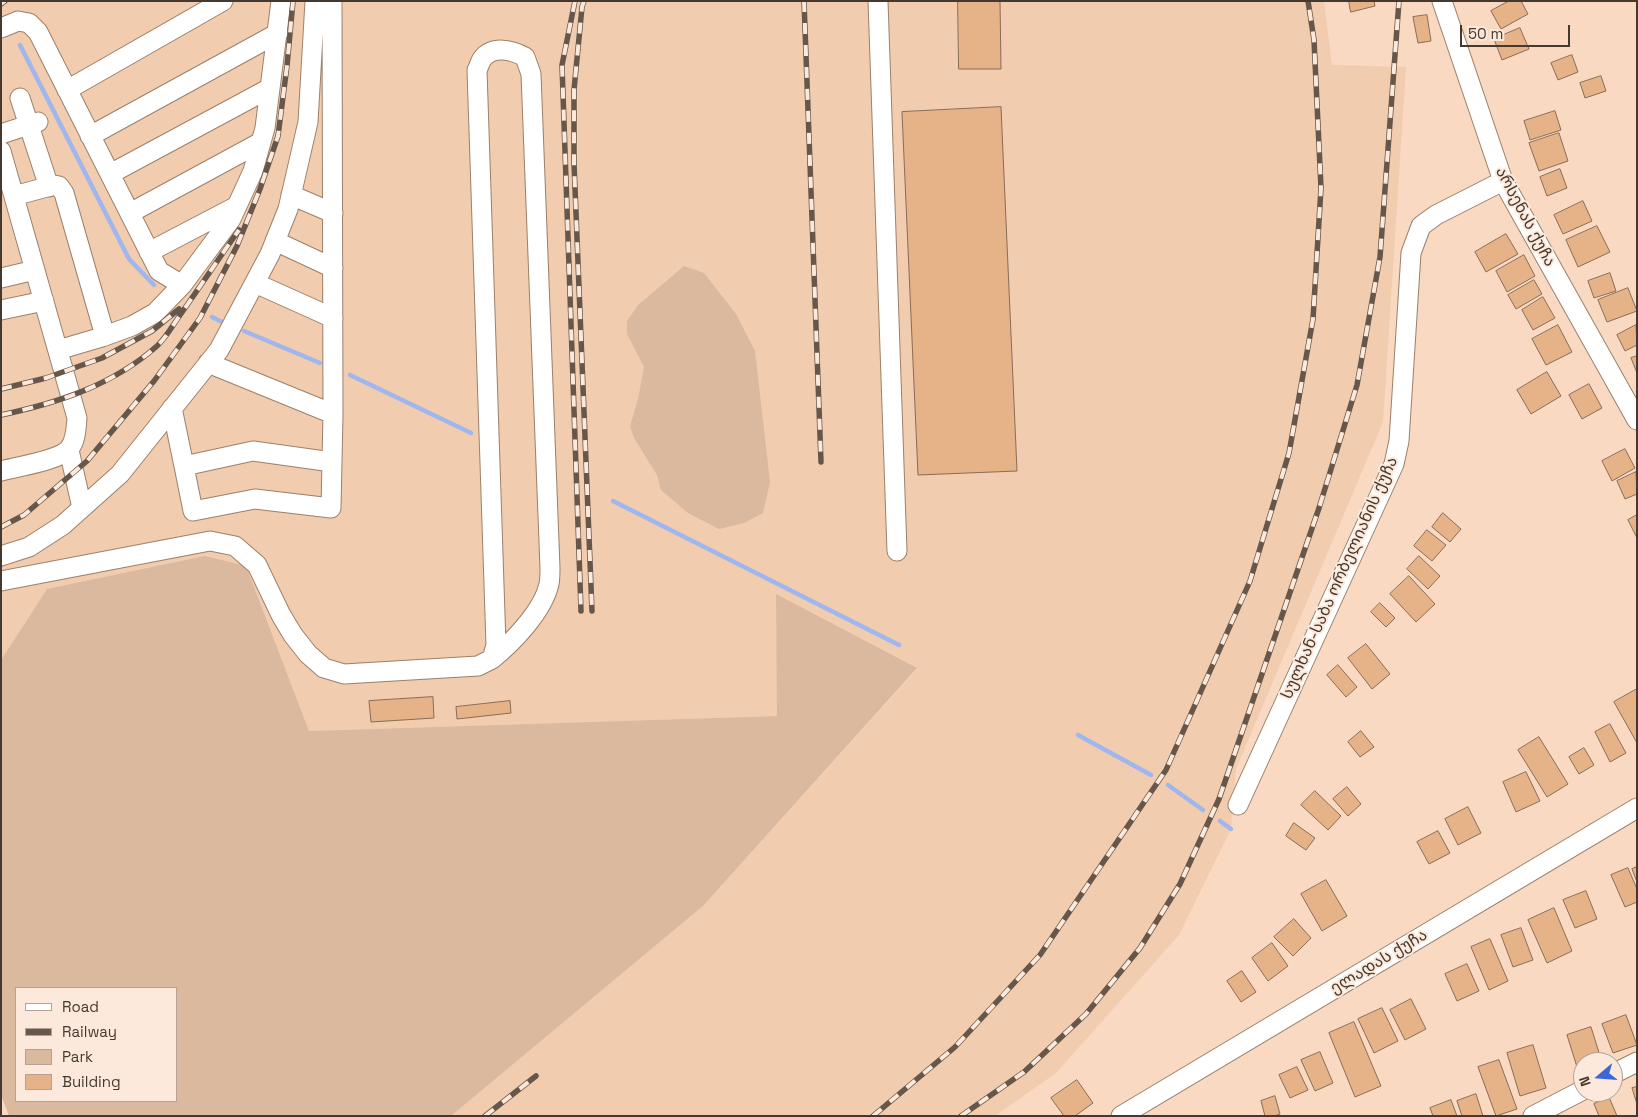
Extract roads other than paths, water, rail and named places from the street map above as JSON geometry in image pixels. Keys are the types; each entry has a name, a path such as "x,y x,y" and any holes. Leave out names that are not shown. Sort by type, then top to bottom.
{"street":[{"path":"67,90 223,1"},
{"path":"58,350 132,326 154,313 182,285 231,219 253,171 265,128 281,1"},
{"path":"1,556 29,547 63,526 120,474 219,350 255,283 288,209 308,122 316,1"},
{"path":"172,408 193,511 255,499 332,508 332,1"},
{"path":"878,1 897,551"},
{"name":"არსენას ქუჩა","path":"1442,1 1503,181 1637,420"},
{"path":"1,28 18,21 29,23 38,32 159,271 182,285"},
{"path":"90,136 278,33"},
{"path":"1,581 210,541 235,546 257,565 280,615 293,635 324,668 344,674 478,666 492,659 505,649 540,607 549,585 550,568 531,74 525,57 515,52 501,49 490,53 482,59 477,70 496,635 496,645 492,659"},
{"path":"110,174 270,88"},
{"path":"20,98 33,124 49,187"},
{"path":"1,134 33,124"},
{"path":"130,213 261,142"},
{"path":"1,151 77,418 76,433 69,450 82,508"},
{"name":"სულხან-საბა ორბელიანის ქუჩა","path":"1238,805 1394,464 1399,441 1411,253 1421,226 1436,215 1503,181"},
{"path":"14,196 54,185 59,186 64,193 105,336"},
{"path":"291,195 332,213"},
{"path":"149,252 237,206"},
{"path":"275,241 333,268"},
{"path":"1,278 35,270"},
{"path":"255,283 333,318"},
{"path":"1,310 44,301"},
{"path":"208,363 333,414"},
{"path":"1,471 48,460 69,450"},
{"path":"184,466 253,451 332,462"},
{"name":"ელადას ქუჩა","path":"1121,1116 1637,808"},
{"path":"1623,1069 1637,1062"},
{"path":"1533,1116 1573,1095"}],"waterway":[{"path":"20,45 129,259 154,285"},
{"path":"212,317 222,322"},
{"path":"244,331 320,363"},
{"path":"350,375 471,433"},
{"path":"613,501 899,645"},
{"path":"1078,735 1151,775"},
{"path":"1168,785 1203,810"},
{"path":"1220,821 1231,829"}],"railway":[{"path":"1,4 5,1"},
{"path":"1,527 24,515 87,461 154,381 200,318 237,246 260,189 278,136 293,1"},
{"path":"575,1 562,65 581,611"},
{"path":"584,1 574,90 574,163 592,611"},
{"path":"804,1 821,462"},
{"path":"873,1116 955,1047 1040,955 1166,770 1250,581 1289,453 1313,319 1321,188 1314,40 1308,1"},
{"path":"961,1116 1024,1072 1086,1014 1140,948 1180,884 1219,799 1319,508 1357,385 1380,257 1399,1"},
{"path":"1,415 43,405 84,391 122,372 140,360 157,346 166,335 239,230"},
{"path":"1,389 46,378 102,358 152,331 179,309"},
{"path":"485,1116 536,1076"}]}
